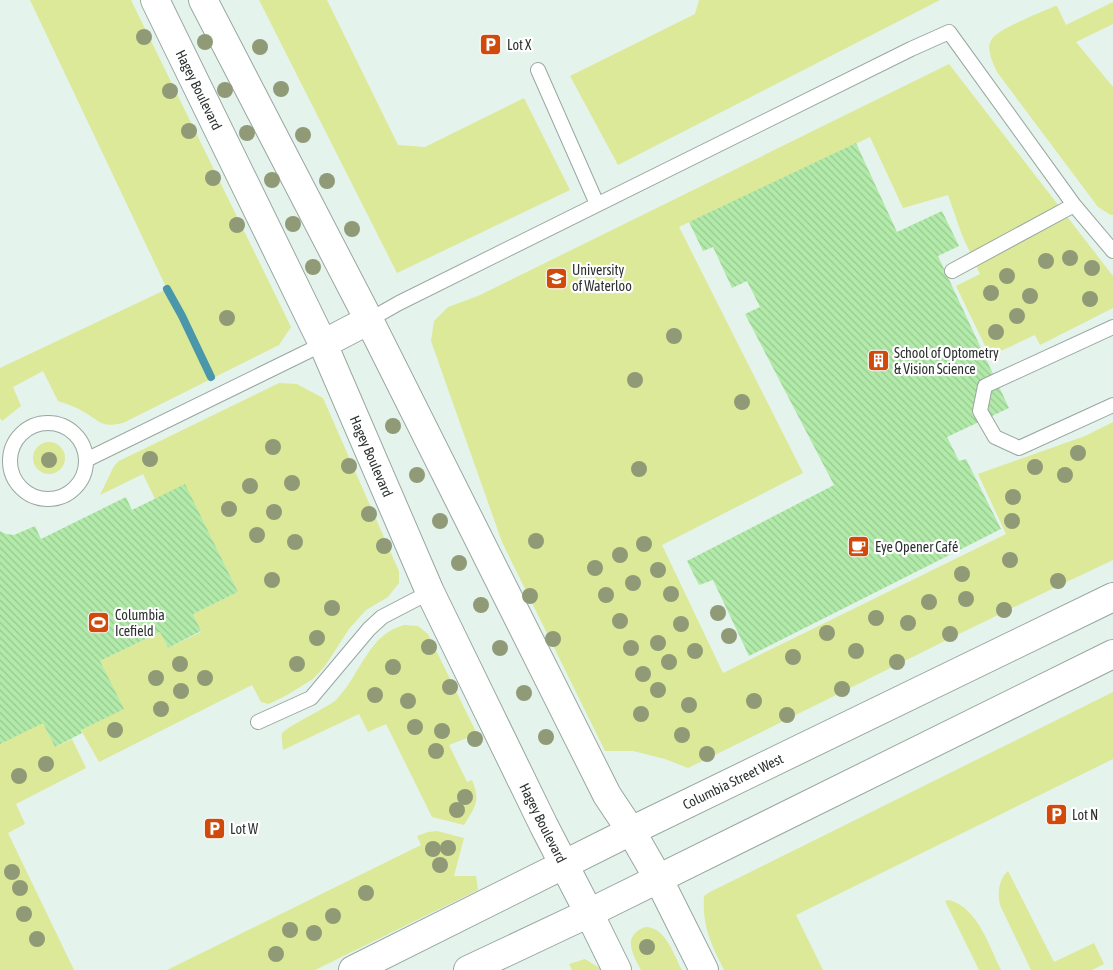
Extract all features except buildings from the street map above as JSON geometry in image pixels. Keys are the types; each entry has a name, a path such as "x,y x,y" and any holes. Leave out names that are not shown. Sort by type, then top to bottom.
{"street":[{"name":"Hagey Boulevard","path":"155,0 323,344 430,592 563,865 618,970"},
{"path":"203,0 369,320 607,795 631,831 658,878 704,970"},
{"path":"323,344 369,320"},
{"name":"Columbia Street West","path":"353,970 631,831 1113,597"},
{"path":"468,970 589,913 1113,654"}],"lane":[{"path":"369,320 398,302 949,32 1074,205 1113,251"},
{"path":"538,70 597,204"},
{"path":"952,271 1074,205"},
{"path":"1113,327 985,386 980,411 995,437 1019,448 1113,405"},
{"path":"86,460 323,344"},
{"path":"44,423 57,424 68,429 78,437 84,448 86,460 84,473 79,484 69,493 58,498 45,499 33,496 23,490 11,472 10,461 14,444 22,434 32,426 44,423"},
{"path":"258,722 310,698 369,629 382,617 430,592"}],"green space":[{"path":"30,0 131,0 291,327 279,345 123,423 110,425 102,423 78,409 58,401 43,371 13,387 21,406 2,421 0,418 0,368 167,289"},
{"path":"259,0 327,0 398,145 425,147 524,98 570,190 397,273"},
{"path":"699,0 940,0 618,165 570,76 695,14"},
{"path":"1113,2 1113,24 1076,42 1113,87 1113,215 1111,215 1098,207 997,72 990,56 989,47 992,39 1003,30 1055,6 1057,6 1066,25"},
{"path":"949,64 1113,276 1113,308 1040,345 1035,335 990,356 956,286 980,274 962,235 948,195 903,208 870,137 679,227 803,473 662,545 723,673 1006,534 978,474 1085,436 1113,422 1113,560 688,768 665,759 633,751 605,751 502,542 431,341 434,321 448,307 478,296"},
{"path":"279,383 297,384 323,398 399,571 399,583 388,597 366,610 349,629 325,666 313,679 287,695 269,704 261,702 252,685 99,762 81,730 123,709 100,661 160,632 168,648 201,632 193,614 238,592 185,485 155,499 143,474 100,495 114,466 119,461"},
{"path":"49,442 55,443 60,447 64,452 64,464 60,469 55,473 49,474 43,473 38,469 34,464 33,458 34,452 38,447 43,443"},
{"path":"404,625 418,626 428,634 477,734 449,745 467,782 472,780 475,787 476,804 464,825 432,817 386,724 368,732 359,714 283,750 282,734 284,731 336,700 350,683 374,645 393,629"},
{"path":"0,634 55,747 72,739 86,768 16,804 25,824 8,833 74,970 0,970"},
{"path":"1113,692 1113,759 796,915 823,970 724,970 708,934 704,917 704,896"},
{"path":"437,831 464,838 454,876 476,876 478,890 315,970 167,970 421,845 417,836"},
{"path":"1008,871 1054,962 1094,943 1104,964 1092,970 1031,970 1000,905 1000,886"},
{"path":"949,900 959,904 975,919 987,939 1001,970 979,970 945,901"},
{"path":"645,927 652,928 664,936 682,970 641,970 632,951 631,940 633,935"},
{"path":"585,959 603,970 572,970 569,964"}],"waterway":[{"path":"167,289 211,377"}],"place":[{"name":"Lot X","path":"491,45"},
{"name":"University of Waterloo","path":"556,278"},
{"name":"School of Optometry & Vision Science","path":"878,361"},
{"name":"Eye Opener Café","path":"859,547"},
{"name":"Columbia Icefield","path":"99,623"},
{"name":"Lot N","path":"1056,815"},
{"name":"Lot W","path":"214,829"}]}
